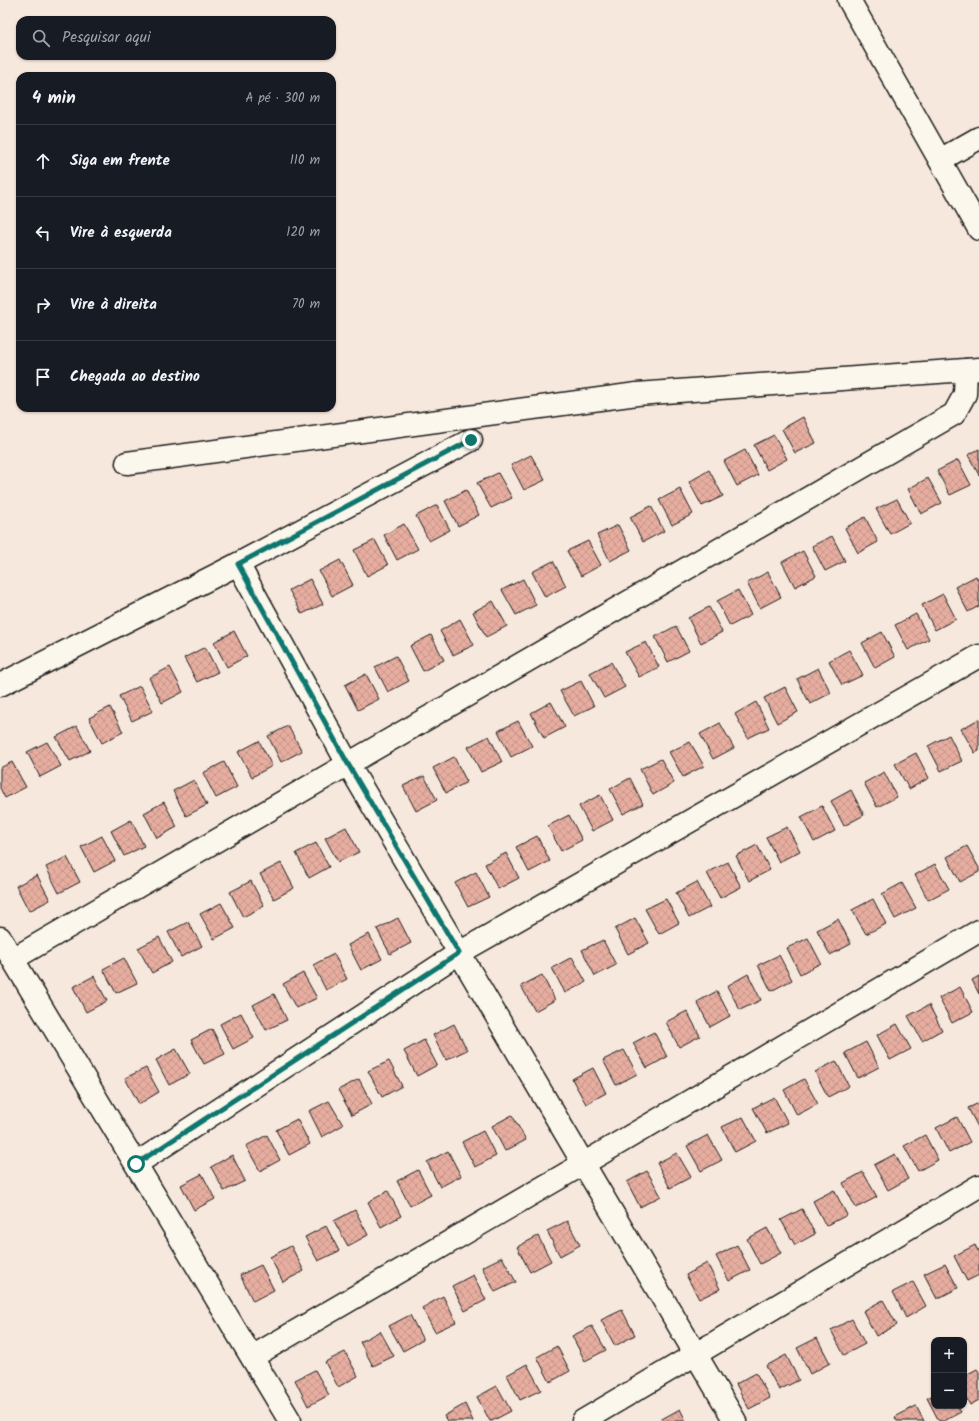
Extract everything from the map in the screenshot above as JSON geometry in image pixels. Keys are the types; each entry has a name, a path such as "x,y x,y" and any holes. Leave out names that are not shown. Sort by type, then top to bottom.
{"street":[{"path":"849,0 979,229"},
{"path":"940,160 979,138"},
{"path":"13,960 348,764 954,414 965,394 973,370 637,394 126,463"},
{"path":"0,685 238,564 471,440"},
{"path":"238,564 348,764 735,1421"},
{"path":"136,1164 459,953 979,656"},
{"path":"252,1357 979,931"},
{"path":"0,938 290,1421"},
{"path":"583,1421 979,1186"}],"building":[{"path":"803,417 816,443 795,453 782,429"},
{"path":"774,435 787,459 767,470 754,445"},
{"path":"979,449 979,475 968,455"},
{"path":"745,450 758,475 737,486 724,461"},
{"path":"531,455 545,480 524,490 511,465"},
{"path":"958,460 971,485 950,495 937,471"},
{"path":"709,470 723,496 702,506 689,482"},
{"path":"498,473 512,498 491,508 477,483"},
{"path":"928,478 942,503 921,514 908,489"},
{"path":"680,489 693,514 672,525 659,500"},
{"path":"466,490 479,515 458,526 445,501"},
{"path":"897,499 910,523 890,534 876,509"},
{"path":"437,505 450,530 429,541 416,516"},
{"path":"651,506 664,531 643,542 630,517"},
{"path":"865,517 878,542 858,553 845,528"},
{"path":"404,524 418,549 397,560 384,535"},
{"path":"618,525 631,550 610,561 597,535"},
{"path":"832,536 845,561 825,571 812,546"},
{"path":"375,540 388,565 367,576 354,550"},
{"path":"588,541 601,565 581,576 567,551"},
{"path":"803,551 816,576 795,587 782,562"},
{"path":"340,560 353,585 332,596 319,571"},
{"path":"553,561 566,586 545,597 532,572"},
{"path":"768,572 781,597 760,608 747,583"},
{"path":"976,576 979,583 979,606 968,612 955,587"},
{"path":"310,579 323,604 302,614 289,590"},
{"path":"523,579 536,605 516,615 502,590"},
{"path":"738,590 751,615 730,626 717,601"},
{"path":"943,594 956,619 935,630 922,605"},
{"path":"493,601 507,626 486,637 473,612"},
{"path":"709,607 722,632 701,643 688,618"},
{"path":"916,614 929,639 908,650 895,625"},
{"path":"460,619 474,645 453,655 440,631"},
{"path":"676,626 689,651 668,662 655,637"},
{"path":"234,631 247,656 227,667 214,642"},
{"path":"882,632 895,657 875,668 862,643"},
{"path":"431,635 444,660 423,671 410,646"},
{"path":"646,642 659,667 639,677 625,652"},
{"path":"205,647 218,672 197,682 184,658"},
{"path":"849,650 863,675 842,685 829,661"},
{"path":"396,656 409,681 388,692 375,667"},
{"path":"611,662 625,687 604,698 590,673"},
{"path":"170,667 183,692 162,703 149,678"},
{"path":"818,668 831,693 810,704 797,679"},
{"path":"366,674 379,699 358,710 345,685"},
{"path":"581,681 594,706 574,716 560,691"},
{"path":"140,686 153,711 132,721 119,696"},
{"path":"785,687 798,712 777,723 764,698"},
{"path":"551,702 565,727 544,738 531,713"},
{"path":"756,702 769,728 748,738 735,714"},
{"path":"110,707 123,732 102,743 89,718"},
{"path":"979,719 979,751 975,753 961,729"},
{"path":"518,721 532,746 511,757 498,731"},
{"path":"720,723 734,748 713,759 700,734"},
{"path":"77,726 90,751 70,761 56,737"},
{"path":"288,726 302,751 281,762 268,736"},
{"path":"949,735 962,761 941,771 928,746"},
{"path":"489,736 502,762 481,772 468,747"},
{"path":"259,741 272,766 252,777 238,752"},
{"path":"47,742 61,766 40,777 27,752"},
{"path":"690,742 704,766 683,777 669,752"},
{"path":"916,753 929,778 909,789 895,764"},
{"path":"454,757 467,782 446,793 433,768"},
{"path":"661,759 674,783 653,795 640,769"},
{"path":"12,762 26,787 5,798 0,788 0,768"},
{"path":"224,762 237,787 216,798 203,773"},
{"path":"884,772 897,797 877,807 864,783"},
{"path":"424,776 437,800 416,811 403,786"},
{"path":"630,778 643,804 623,814 610,789"},
{"path":"194,780 207,805 186,816 173,791"},
{"path":"851,790 864,815 844,826 831,801"},
{"path":"600,795 613,820 592,831 579,806"},
{"path":"164,802 177,827 157,838 144,813"},
{"path":"822,806 835,831 814,842 801,817"},
{"path":"569,815 582,840 561,851 548,826"},
{"path":"131,820 144,846 124,856 111,831"},
{"path":"346,827 359,852 338,862 325,838"},
{"path":"787,827 800,851 779,862 766,837"},
{"path":"102,836 115,861 94,872 81,847"},
{"path":"537,836 550,861 529,872 516,847"},
{"path":"316,843 329,867 309,878 296,853"},
{"path":"757,845 770,870 749,881 736,856"},
{"path":"967,846 979,868 979,872 960,882 947,857"},
{"path":"506,853 519,878 498,889 485,864"},
{"path":"67,857 80,882 59,893 46,867"},
{"path":"728,862 741,887 720,898 707,873"},
{"path":"281,863 294,888 274,899 260,874"},
{"path":"935,864 949,889 928,900 915,875"},
{"path":"476,872 489,897 468,907 455,883"},
{"path":"37,875 50,900 29,911 16,886"},
{"path":"251,881 264,906 243,917 230,892"},
{"path":"697,882 710,907 689,918 676,893"},
{"path":"902,883 916,908 895,919 882,894"},
{"path":"666,899 679,923 659,934 645,909"},
{"path":"873,899 886,924 866,934 852,910"},
{"path":"221,903 235,928 214,939 200,914"},
{"path":"398,918 411,943 390,954 377,929"},
{"path":"635,918 649,943 628,954 615,929"},
{"path":"838,919 851,944 830,955 817,930"},
{"path":"188,922 202,946 181,957 168,932"},
{"path":"369,934 382,959 361,970 348,945"},
{"path":"159,937 172,962 152,973 138,948"},
{"path":"808,938 821,963 800,974 787,948"},
{"path":"603,940 616,965 595,976 582,950"},
{"path":"334,954 347,979 326,990 313,965"},
{"path":"779,955 792,980 771,991 758,965"},
{"path":"572,957 586,982 565,993 552,968"},
{"path":"124,958 137,983 116,993 103,969"},
{"path":"303,973 317,998 296,1008 283,984"},
{"path":"748,974 761,1000 740,1010 727,986"},
{"path":"542,975 555,1000 535,1011 521,986"},
{"path":"94,976 107,1001 86,1012 73,987"},
{"path":"979,976 979,994 972,980"},
{"path":"960,987 973,1012 952,1023 939,998"},
{"path":"717,991 730,1016 710,1027 697,1002"},
{"path":"274,994 287,1020 266,1030 253,1005"},
{"path":"929,1005 942,1030 922,1041 908,1016"},
{"path":"687,1011 700,1036 679,1047 666,1022"},
{"path":"241,1013 254,1038 233,1049 220,1024"},
{"path":"454,1024 467,1050 446,1060 433,1035"},
{"path":"897,1024 911,1049 890,1060 877,1035"},
{"path":"212,1029 225,1054 204,1064 191,1040"},
{"path":"654,1032 667,1057 647,1068 633,1043"},
{"path":"424,1040 437,1065 417,1076 404,1051"},
{"path":"866,1042 879,1067 858,1078 845,1053"},
{"path":"176,1049 190,1074 169,1085 156,1060"},
{"path":"624,1050 637,1074 616,1085 603,1060"},
{"path":"389,1061 402,1086 382,1097 368,1071"},
{"path":"836,1061 849,1086 828,1097 815,1072"},
{"path":"146,1068 159,1092 139,1104 125,1078"},
{"path":"593,1068 606,1093 586,1104 572,1079"},
{"path":"359,1079 372,1104 352,1115 338,1090"},
{"path":"804,1079 818,1104 797,1115 784,1090"},
{"path":"774,1097 788,1123 767,1133 753,1108"},
{"path":"329,1101 343,1125 322,1137 309,1111"},
{"path":"979,1103 979,1129 968,1108"},
{"path":"512,1115 526,1140 505,1151 492,1126"},
{"path":"743,1117 756,1141 735,1152 722,1127"},
{"path":"957,1117 970,1142 949,1153 936,1128"},
{"path":"297,1119 310,1144 289,1155 276,1130"},
{"path":"483,1131 496,1156 475,1167 462,1142"},
{"path":"267,1135 280,1160 260,1171 246,1146"},
{"path":"708,1135 722,1160 701,1171 687,1146"},
{"path":"925,1135 938,1160 918,1171 904,1146"},
{"path":"448,1151 461,1176 440,1187 427,1162"},
{"path":"677,1153 691,1177 670,1188 657,1163"},
{"path":"895,1154 908,1179 888,1190 874,1165"},
{"path":"232,1155 245,1181 224,1191 211,1167"},
{"path":"418,1170 431,1195 410,1206 397,1181"},
{"path":"647,1171 661,1196 640,1207 627,1182"},
{"path":"863,1172 877,1197 856,1208 843,1183"},
{"path":"202,1174 215,1199 194,1210 181,1185"},
{"path":"834,1190 847,1215 826,1226 813,1201"},
{"path":"388,1191 401,1216 381,1227 368,1202"},
{"path":"802,1209 815,1234 795,1245 781,1220"},
{"path":"355,1210 368,1235 348,1246 334,1221"},
{"path":"567,1221 580,1245 560,1256 547,1231"},
{"path":"326,1226 339,1251 318,1261 305,1237"},
{"path":"767,1228 781,1253 760,1264 747,1239"},
{"path":"538,1236 551,1261 530,1272 517,1247"},
{"path":"737,1245 750,1270 729,1281 716,1256"},
{"path":"975,1245 979,1253 979,1275 967,1281 954,1256"},
{"path":"291,1246 304,1271 283,1282 270,1257"},
{"path":"502,1257 516,1282 495,1292 482,1267"},
{"path":"707,1263 720,1289 699,1299 686,1275"},
{"path":"945,1264 958,1288 937,1299 924,1274"},
{"path":"261,1265 274,1290 253,1301 240,1275"},
{"path":"473,1275 486,1300 465,1311 452,1286"},
{"path":"913,1282 926,1306 906,1318 893,1292"},
{"path":"443,1296 456,1322 435,1332 422,1308"},
{"path":"883,1300 897,1325 876,1336 863,1311"},
{"path":"622,1310 635,1335 615,1346 601,1320"},
{"path":"410,1315 423,1340 403,1351 389,1326"},
{"path":"852,1319 865,1344 844,1355 831,1330"},
{"path":"592,1326 606,1350 585,1361 572,1336"},
{"path":"380,1331 394,1356 373,1366 360,1342"},
{"path":"817,1338 830,1363 810,1374 797,1348"},
{"path":"557,1346 570,1371 550,1382 537,1357"},
{"path":"345,1352 358,1376 338,1387 325,1362"},
{"path":"786,1355 799,1380 779,1390 766,1366"},
{"path":"527,1364 541,1390 520,1400 507,1375"},
{"path":"977,1369 979,1372 979,1400 970,1405 967,1400 967,1374"},
{"path":"315,1370 329,1395 308,1406 295,1380"},
{"path":"756,1373 770,1398 749,1409 736,1384"},
{"path":"497,1386 511,1411 490,1421 477,1397"},
{"path":"931,1396 931,1406 927,1398"},
{"path":"465,1404 473,1421 447,1421 444,1416"},
{"path":"916,1406 924,1421 897,1421 895,1417"},
{"path":"680,1409 686,1421 660,1421 660,1420"},
{"path":"933,1409 959,1409 961,1412 944,1421 939,1421"}],"route":[{"path":"136,1164 459,953 348,764 238,564 471,440"}]}
